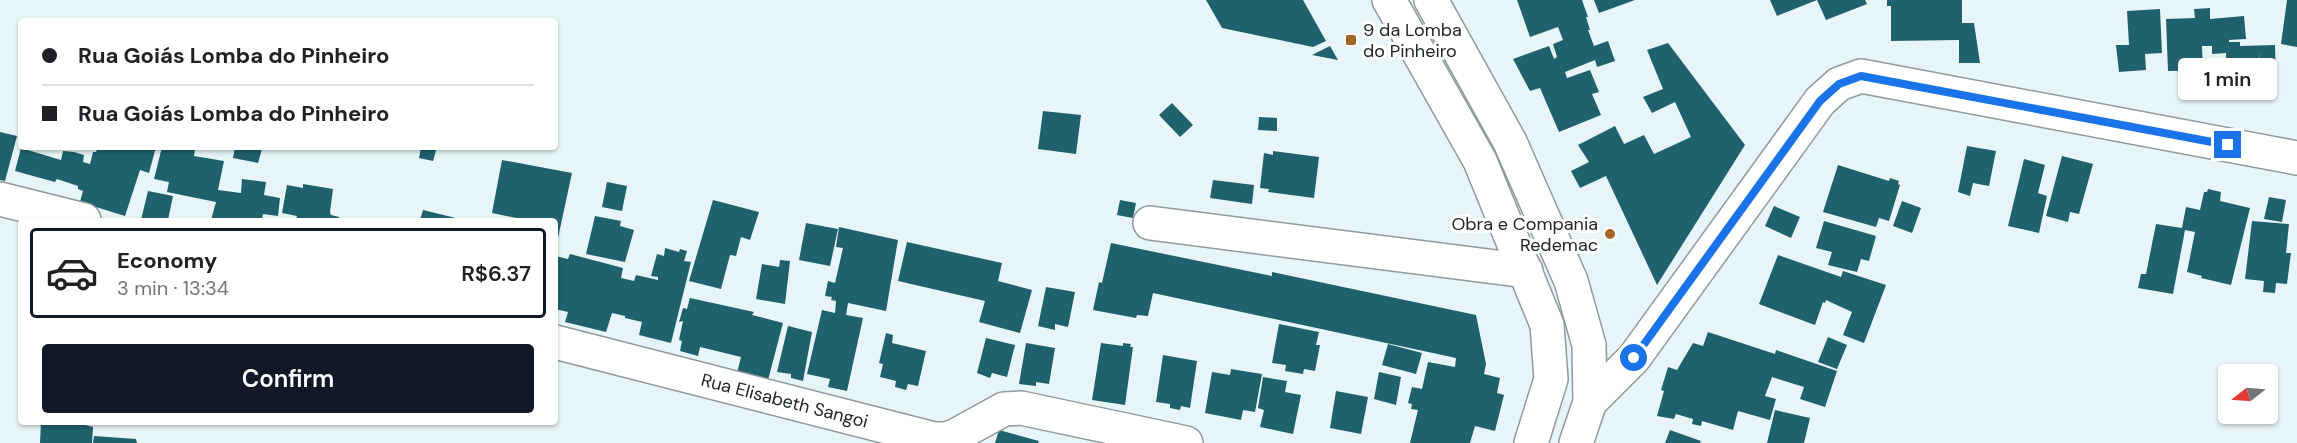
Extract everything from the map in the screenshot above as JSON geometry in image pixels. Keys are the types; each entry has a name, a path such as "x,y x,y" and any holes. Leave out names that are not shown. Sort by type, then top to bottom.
{"street":[{"path":"1389,0 1480,161 1547,324 1551,379 1531,443"},
{"path":"1431,0 1510,142 1571,281 1589,345 1590,402 1576,443"},
{"path":"1590,402 1634,358 1820,101 1839,84 1861,76 2297,158"},
{"path":"0,199 76,218"},
{"path":"1150,223 1526,271"},
{"name":"Rua Elisabeth Sangoi","path":"558,343 934,439 955,436 1004,409 1021,408 1186,443"}],"building":[{"path":"1206,0 1303,0 1326,41 1313,47 1222,28"},
{"path":"1517,0 1582,0 1594,46 1608,41 1615,61 1597,67 1595,60 1565,72 1567,78 1590,70 1599,92 1592,94 1601,115 1559,132 1540,88 1530,91 1513,59 1549,46 1554,59 1557,57 1553,44 1563,40 1558,27 1530,37"},
{"path":"1594,0 1635,0 1599,13"},
{"path":"1770,0 1817,0 1777,16"},
{"path":"1817,0 1865,0 1867,4 1826,20"},
{"path":"1887,0 1962,0 1962,23 1974,23 1980,63 1959,63 1959,40 1891,41 1891,6 1887,6"},
{"path":"2287,0 2297,0 2297,47 2281,44"},
{"path":"2210,8 2210,19 2244,16 2246,39 2229,40 2229,42 2240,42 2240,46 2275,45 2276,83 2262,83 2259,53 2260,92 2227,92 2226,53 2212,54 2212,46 2202,46 2203,70 2168,71 2166,19 2195,18 2194,9"},
{"path":"2160,9 2162,53 2145,54 2146,70 2119,72 2116,45 2129,45 2127,11"},
{"path":"1668,43 1745,145 1657,285 1606,176 1580,188 1571,171 1589,162 1578,145 1615,126 1624,144 1644,135 1654,154 1691,137 1675,102 1652,113 1643,97 1663,89 1647,50"},
{"path":"1330,46 1338,60 1312,55"},
{"path":"1172,103 1193,125 1180,137 1159,115"},
{"path":"1043,111 1081,115 1076,154 1038,149"},
{"path":"1259,117 1277,118 1277,131 1258,130"},
{"path":"0,132 17,136 5,181 0,180"},
{"path":"1967,146 1996,151 1989,186 1973,183 1970,196 1958,192"},
{"path":"20,150 61,160 63,151 74,152 84,155 83,162 90,164 93,152 97,150 155,150 149,173 140,170 125,216 96,207 94,213 78,209 83,191 78,189 78,186 57,179 55,182 15,171"},
{"path":"161,150 195,150 194,156 224,161 218,190 241,193 242,179 266,182 264,195 280,198 278,216 263,214 262,218 212,218 216,202 167,192 169,182 154,179"},
{"path":"234,150 262,150 258,163 233,158"},
{"path":"420,150 436,150 433,161 419,158"},
{"path":"1273,151 1319,157 1314,198 1268,192 1269,189 1260,188 1264,153 1273,155"},
{"path":"2062,156 2093,164 2079,214 2070,212 2068,222 2046,216"},
{"path":"2024,159 2045,165 2038,193 2047,196 2039,233 2008,226"},
{"path":"502,160 572,173 558,238 558,218 516,218 492,213"},
{"path":"1838,165 1889,181 1890,178 1899,181 1900,185 1889,221 1879,218 1876,227 1823,212"},
{"path":"1213,180 1254,185 1252,204 1210,198"},
{"path":"607,182 627,186 622,211 602,207"},
{"path":"303,184 333,189 330,212 331,215 339,218 296,218 297,216 282,213 287,185 303,188"},
{"path":"2208,189 2221,192 2220,201 2250,208 2231,285 2187,272 2195,232 2185,230 2173,294 2138,288 2141,274 2146,274 2156,224 2182,228 2186,207 2200,210 2204,192"},
{"path":"148,191 173,196 168,218 141,218"},
{"path":"2269,197 2286,200 2282,222 2264,219"},
{"path":"713,200 759,212 750,240 741,237 736,256 730,255 721,289 689,281"},
{"path":"1120,200 1136,203 1133,218 1117,215"},
{"path":"1902,201 1921,208 1912,233 1893,226"},
{"path":"1774,206 1800,217 1791,238 1765,226"},
{"path":"423,210 456,218 421,218"},
{"path":"595,216 621,221 620,226 634,230 625,262 586,254"},
{"path":"1824,221 1876,236 1869,261 1861,259 1857,272 1828,265 1832,252 1816,248"},
{"path":"2252,221 2289,224 2286,253 2291,253 2287,284 2276,283 2275,293 2263,292 2264,281 2245,279"},
{"path":"806,223 838,229 830,266 799,260"},
{"path":"839,227 898,240 886,311 848,303 846,315 863,318 847,391 828,387 830,379 807,374 822,310 835,313 836,301 831,300 832,297 825,296 828,281 835,283 843,248 836,247"},
{"path":"907,242 1002,263 998,281 1032,290 1020,333 979,322 985,301 898,281"},
{"path":"1111,243 1272,276 1272,272 1476,315 1486,364 1484,374 1500,378 1497,393 1504,395 1495,431 1475,426 1470,443 1410,443 1418,410 1411,409 1412,404 1408,403 1412,387 1422,389 1428,362 1455,367 1456,358 1153,293 1148,316 1137,315 1136,318 1093,310"},
{"path":"665,248 679,252 680,249 687,251 684,261 691,262 671,343 639,335 642,322 612,313 606,332 565,322 568,312 558,310 558,257 568,259 570,254 623,268 621,278 634,281 636,275 658,280 658,277 651,276 657,254 664,256"},
{"path":"1778,255 1841,277 1843,271 1886,285 1864,343 1843,335 1852,312 1826,300 1825,303 1823,302 1815,325 1759,304"},
{"path":"780,260 790,261 785,304 756,299 762,264 779,267"},
{"path":"1046,287 1075,292 1068,327 1055,324 1055,330 1038,326"},
{"path":"690,298 754,312 752,315 783,323 767,384 736,377 741,357 700,347 698,356 680,351 682,341 679,340 683,321 679,322 683,308 687,309"},
{"path":"1279,324 1319,332 1316,345 1320,345 1315,371 1304,369 1303,374 1285,371 1286,365 1272,363"},
{"path":"788,326 812,332 803,381 791,378 791,374 777,372"},
{"path":"1708,332 1775,354 1776,350 1837,371 1825,407 1800,399 1804,387 1772,377 1765,396 1776,399 1770,420 1738,411 1733,430 1702,421 1701,426 1692,424 1693,419 1676,414 1674,419 1657,416 1668,367 1677,370 1693,343 1703,346"},
{"path":"886,333 893,335 892,343 926,351 918,386 908,384 906,390 895,387 896,381 880,377 883,364 879,363"},
{"path":"1828,337 1847,345 1837,369 1818,362"},
{"path":"986,338 1015,345 1007,377 992,373 990,378 977,373"},
{"path":"1026,343 1055,348 1049,384 1036,382 1036,386 1019,384"},
{"path":"1101,343 1123,346 1123,343 1131,344 1130,347 1133,347 1125,405 1092,400"},
{"path":"1388,344 1422,353 1416,374 1382,365"},
{"path":"1163,355 1197,361 1190,408 1181,406 1180,410 1170,408 1170,404 1156,402"},
{"path":"1231,369 1262,374 1255,412 1243,410 1241,420 1205,413 1212,372 1230,375"},
{"path":"1379,372 1401,377 1396,405 1374,399"},
{"path":"1263,377 1287,381 1285,392 1301,395 1293,434 1260,427 1264,410 1258,408"},
{"path":"1336,391 1368,397 1361,434 1330,428"},
{"path":"1775,410 1810,418 1804,443 1767,443"},
{"path":"41,425 93,427 92,443 40,443"},
{"path":"999,430 1039,441 1038,443 995,443"},
{"path":"1670,430 1701,441 1700,443 1665,443"},
{"path":"94,436 136,439 137,443 93,443"}],"place":[{"name":"9 da Lomba do Pinheiro","path":"1351,40"},
{"name":"Obra e Compania Redemac","path":"1610,234"}],"route":[{"path":"1634,358 1820,101 1839,84 1861,76 2228,145"}]}
